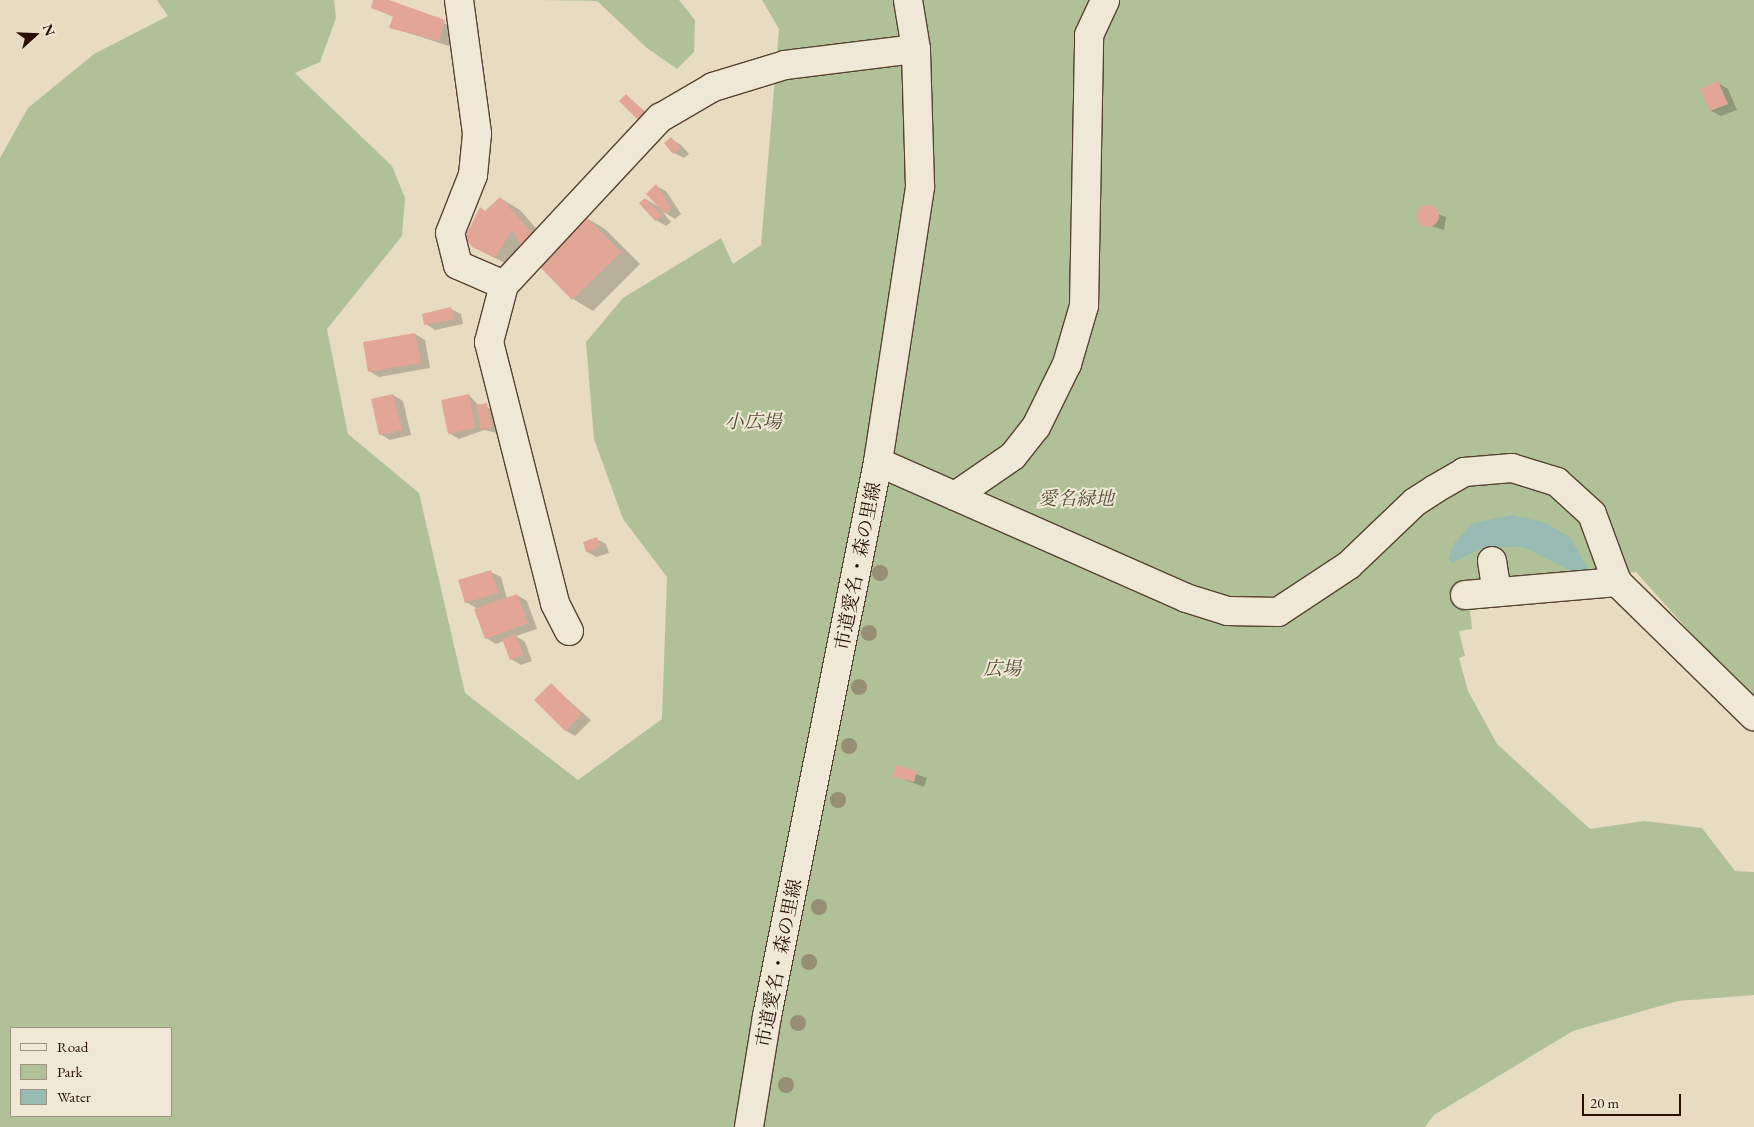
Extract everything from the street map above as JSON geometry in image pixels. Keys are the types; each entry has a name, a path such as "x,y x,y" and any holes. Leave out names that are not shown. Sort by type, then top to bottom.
{"street":[{"path":"459,0 477,134 473,175 450,234 458,265 504,285"},
{"name":"市道愛名・森の里線","path":"749,1127 767,1016 878,462 920,186 916,49 908,0"},
{"path":"954,496 1013,456 1036,426 1067,364 1084,306 1089,35 1105,0"},
{"path":"568,631 556,603 489,342 504,285 660,118 713,88 785,65 916,49"},
{"path":"878,462 1186,598 1228,611 1278,612 1349,564 1414,502 1435,489 1464,472 1512,468 1557,482 1592,514 1617,582 1754,716"},
{"path":"1492,561 1497,592"},
{"path":"1465,595 1617,582"}],"green space":[{"name":"愛名緑地","path":"157,0 334,0 336,18 320,62 295,73 392,166 405,198 402,236 327,329 348,434 419,493 465,693 578,780 662,719 667,577 623,519 594,439 586,342 623,298 721,238 733,264 761,245 779,29 762,0 1754,0 1754,703 1636,572 1490,584 1470,611 1472,629 1459,631 1465,656 1459,658 1468,691 1497,744 1590,829 1644,821 1702,828 1735,871 1754,872 1754,995 1678,1001 1573,1031 1434,1115 1425,1127 0,1127 0,158 28,108 94,54 168,16"},
{"path":"541,0 679,0 695,20 694,52 677,69 647,48 597,1"}],"water":[{"path":"1512,515 1543,522 1570,537 1591,574 1585,578 1523,547 1484,547 1452,563 1448,558 1455,542 1473,523"}],"building":[{"path":"373,0 389,0 445,20 439,41 389,28 393,16 371,8"},
{"path":"1718,81 1728,104 1710,111 1700,89"},
{"path":"626,94 646,114 639,121 619,101"},
{"path":"671,137 680,148 673,154 664,143"},
{"path":"656,184 671,208 665,214 646,194"},
{"path":"500,197 532,233 521,245 512,230 495,258 472,247 465,237 480,207 485,211"},
{"path":"645,198 662,216 655,221 639,203"},
{"path":"1428,205 1436,208 1439,216 1436,224 1428,227 1420,224 1417,216 1420,208"},
{"path":"584,215 621,252 572,300 536,263"},
{"path":"451,307 454,319 424,325 422,314"},
{"path":"415,333 421,363 368,372 363,342"},
{"path":"393,394 402,430 379,435 371,399"},
{"path":"469,394 475,428 448,434 441,400"},
{"path":"487,403 492,428 481,430 476,405"},
{"path":"597,537 600,547 586,552 583,542"},
{"path":"491,570 498,593 465,603 458,580"},
{"path":"517,594 528,623 485,639 474,609"},
{"path":"515,634 523,655 510,660 502,639"},
{"path":"551,683 582,714 565,731 534,700"},
{"path":"896,765 917,771 914,782 893,777"}],"park label":[{"name":"小広場","path":"753,422"},
{"name":"広場","path":"1002,669"}]}
